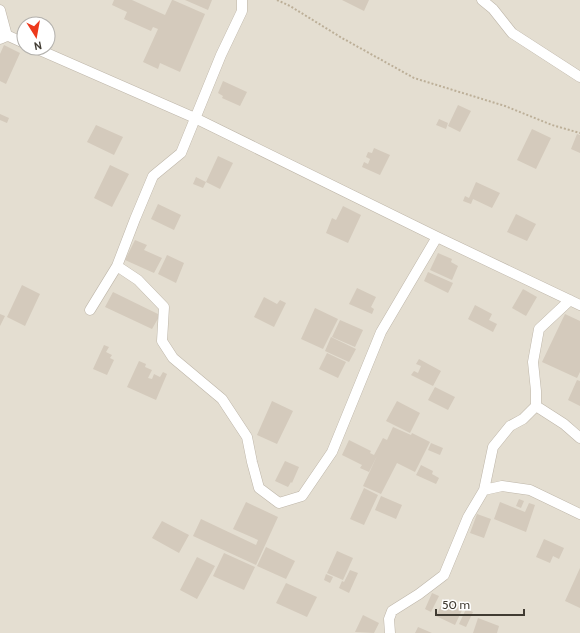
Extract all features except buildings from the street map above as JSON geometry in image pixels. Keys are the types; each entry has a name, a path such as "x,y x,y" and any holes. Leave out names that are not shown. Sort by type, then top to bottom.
{"street":[{"path":"90,310 117,266 153,176 181,153 221,55 242,11 242,0"},
{"path":"482,0 493,9 512,33 580,77"},
{"path":"0,10 2,36 16,40"},
{"path":"53,56 195,118 437,237 580,305"},
{"path":"117,266 138,280 164,307 162,341 173,358 222,399 247,438 259,488 279,503 302,496 332,452 381,332 437,237"},
{"path":"390,633 389,619 392,611 419,594 444,575 468,517 484,490 493,447 510,426 523,419 536,406 533,362 538,329 570,300"},
{"path":"536,406 564,424 580,438"},
{"path":"484,490 502,486 530,490 580,514"}],"path":[{"path":"276,0 290,6 342,38 414,78 505,106 552,125 580,133"}],"shaded area":[{"path":"0,0 580,0 580,633 0,633"}]}
